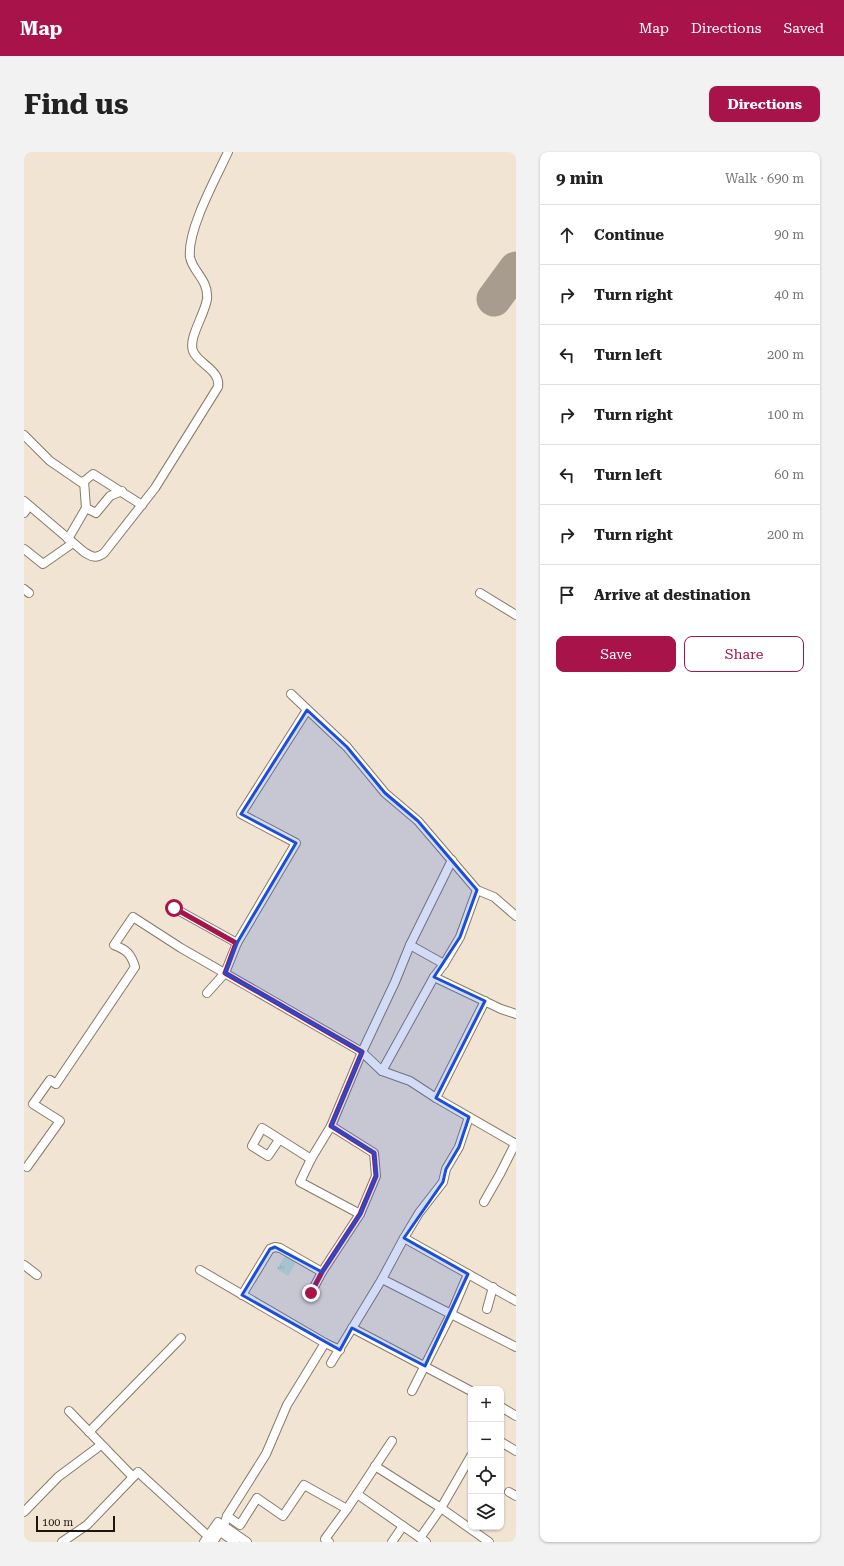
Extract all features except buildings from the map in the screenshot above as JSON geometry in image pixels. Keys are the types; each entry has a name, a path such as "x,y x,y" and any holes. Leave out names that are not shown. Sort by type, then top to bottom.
{"street":[{"path":"26,507 84,552 94,558 98,558 104,553 155,488 218,387 219,382 216,376 193,352 192,342 204,310 207,297 205,285 190,258 192,234 228,152"},
{"path":"24,435 50,461 82,483 92,474 122,491 142,505"},
{"path":"24,549 43,564 70,541 86,508 84,481"},
{"path":"86,508 96,513 110,496 122,491"},
{"path":"480,593 516,615"},
{"path":"291,694 347,747 385,793 418,821 477,890 494,897 516,916"},
{"path":"207,993 225,973 236,943 296,843 242,814 307,710"},
{"path":"360,1214 300,1182 311,1159 331,1126 410,945 452,860"},
{"path":"382,1071 434,977 444,964 460,937 477,890"},
{"path":"174,908 236,943"},
{"path":"27,1167 60,1121 33,1104 50,1080 56,1084 135,967 132,957 123,948 114,945 133,917 181,948 362,1052 382,1071 410,1081 436,1098 515,1144 484,1202"},
{"path":"410,945 444,964"},
{"path":"434,977 501,1009 516,1013"},
{"path":"436,1098 485,1001"},
{"path":"331,1363 382,1279 419,1213 443,1182 446,1169 459,1147 468,1117"},
{"path":"311,1293 322,1272 360,1214 376,1176 374,1153 331,1126"},
{"path":"279,1140 311,1159"},
{"path":"404,1238 516,1301"},
{"path":"242,1295 270,1249 274,1247 280,1248 322,1272"},
{"path":"24,1265 37,1275"},
{"path":"200,1270 325,1343 340,1350"},
{"path":"412,1392 451,1314 468,1274"},
{"path":"382,1279 516,1348"},
{"path":"487,1309 493,1287"},
{"path":"352,1328 468,1389"},
{"path":"89,1432 181,1338"},
{"path":"62,1542 86,1525 138,1472 208,1540 227,1516 266,1454 287,1405 325,1343"},
{"path":"504,1409 516,1416"},
{"path":"69,1411 133,1477"},
{"path":"329,1542 325,1539 347,1509 392,1441"},
{"path":"504,1444 516,1452"},
{"path":"24,1512 58,1477 101,1445"},
{"path":"357,1494 424,1541 470,1458"},
{"path":"375,1466 441,1508 488,1542"},
{"path":"227,1516 240,1525 257,1498 283,1516 304,1485 347,1509"},
{"path":"392,1542 403,1526"},
{"path":"219,1527 235,1542"},
{"path":"219,1527 247,1542"}],"highlighted area":[{"path":"307,710 347,747 385,793 418,821 477,890 460,937 434,977 485,1001 436,1098 469,1117 459,1147 446,1169 443,1182 404,1238 468,1274 425,1366 352,1328 340,1350 242,1295 270,1249 275,1247 322,1272 360,1214 376,1176 374,1153 331,1126 362,1052 225,973 237,943 296,843 241,814"}],"green space":[{"path":"285,1256 296,1262 288,1276 277,1269"}],"runway":[{"path":"494,299 516,269"}],"route":[{"path":"174,908 236,943 225,973 362,1052 331,1126 374,1153 376,1176 360,1214 322,1272 311,1293"}]}
